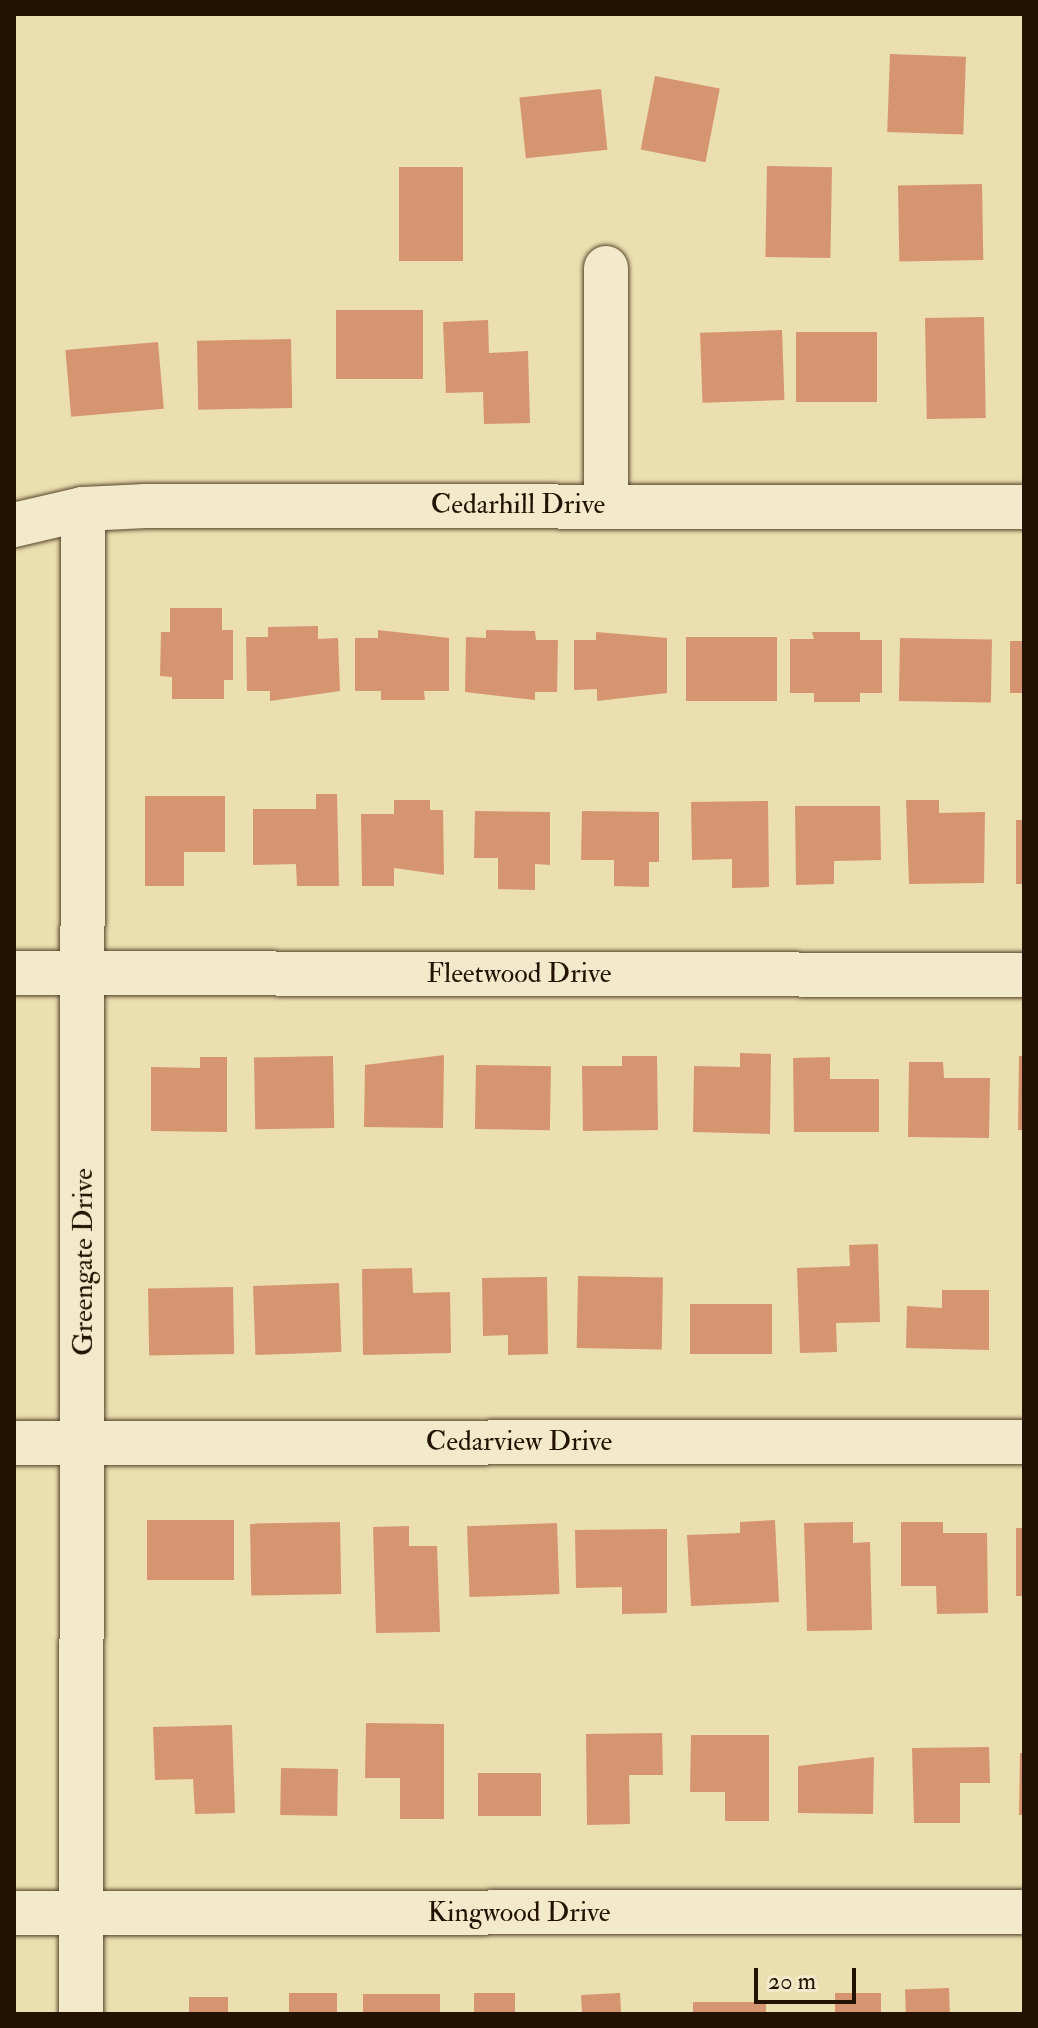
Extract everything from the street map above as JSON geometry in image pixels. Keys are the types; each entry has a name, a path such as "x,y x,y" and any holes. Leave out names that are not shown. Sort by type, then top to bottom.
{"street":[{"path":"606,268 606,505"},
{"name":"Cedarhill Drive","path":"14,525 83,509 606,505 1024,507"},
{"name":"Greengate Drive","path":"81,2014 85,1443 83,509"},
{"name":"Fleetwood Drive","path":"14,973 1024,975"},
{"name":"Cedarview Drive","path":"14,1443 1024,1442"},
{"name":"Kingwood Drive","path":"14,1913 1024,1912"}],"building":[{"path":"890,54 966,57 963,135 887,132"},
{"path":"655,76 720,89 705,162 641,150"},
{"path":"601,89 607,150 526,158 519,98"},
{"path":"767,166 832,167 830,258 765,257"},
{"path":"399,167 463,167 463,261 399,261"},
{"path":"982,184 983,260 899,261 898,185"},
{"path":"336,310 423,310 423,379 336,379"},
{"path":"984,317 986,418 927,419 925,318"},
{"path":"488,320 489,353 528,351 530,423 484,424 483,392 446,393 443,322"},
{"path":"782,330 784,400 702,403 700,333"},
{"path":"796,332 877,332 877,402 796,402"},
{"path":"291,339 292,408 198,410 197,341"},
{"path":"158,342 164,409 71,417 65,350"},
{"path":"170,608 222,608 222,630 233,630 233,680 224,680 224,699 172,699 172,677 160,676 161,632 170,632"},
{"path":"318,626 318,639 338,638 340,691 270,701 270,691 247,691 246,637 268,637 268,627"},
{"path":"378,630 449,638 449,691 424,691 425,700 381,700 381,691 355,691 355,638 378,638"},
{"path":"486,630 535,631 536,640 558,640 557,692 535,692 535,700 465,692 466,637 486,638"},
{"path":"596,632 667,638 667,693 597,701 597,689 574,690 574,640 596,640"},
{"path":"812,632 860,632 860,640 882,640 882,693 860,693 860,702 814,702 814,693 790,693 790,639 814,639"},
{"path":"686,637 777,637 777,701 686,701"},
{"path":"900,638 992,640 991,703 899,701"},
{"path":"1010,641 1024,641 1024,693 1010,693"},
{"path":"316,794 337,794 339,886 297,886 296,864 253,865 253,809 316,809"},
{"path":"145,796 225,796 225,852 184,852 184,886 145,886"},
{"path":"394,800 430,800 430,810 443,810 444,875 394,868 394,886 362,886 361,814 394,814"},
{"path":"906,800 939,800 939,813 985,812 984,883 909,884"},
{"path":"768,801 769,887 732,888 732,859 692,860 691,802"},
{"path":"795,806 880,806 881,860 834,861 834,884 796,885"},
{"path":"475,811 550,812 550,865 535,864 535,890 498,889 498,858 474,858"},
{"path":"582,811 659,812 659,862 649,862 649,887 614,886 614,860 581,860"},
{"path":"1016,820 1024,820 1024,884 1016,884"},
{"path":"740,1053 771,1054 770,1134 693,1132 694,1066 740,1067"},
{"path":"444,1055 443,1128 364,1127 365,1065"},
{"path":"333,1056 334,1128 255,1129 254,1057"},
{"path":"622,1056 657,1056 658,1130 583,1131 582,1066 622,1066"},
{"path":"1019,1056 1024,1056 1024,1130 1018,1130"},
{"path":"200,1057 227,1057 227,1132 151,1131 151,1067 200,1068"},
{"path":"830,1057 830,1079 879,1079 879,1132 794,1132 793,1058"},
{"path":"909,1062 943,1062 944,1078 990,1078 989,1138 908,1137"},
{"path":"476,1065 551,1066 550,1130 475,1129"},
{"path":"878,1244 880,1322 836,1323 837,1352 800,1353 797,1268 850,1266 849,1245"},
{"path":"412,1268 413,1293 450,1292 451,1353 363,1355 362,1269"},
{"path":"578,1276 663,1277 662,1349 577,1348"},
{"path":"547,1277 548,1354 508,1355 508,1335 483,1336 482,1278"},
{"path":"339,1283 341,1352 255,1355 253,1286"},
{"path":"233,1287 234,1354 149,1355 148,1288"},
{"path":"942,1290 989,1290 989,1350 906,1348 907,1306 942,1308"},
{"path":"690,1304 772,1304 772,1354 690,1354"},
{"path":"147,1520 234,1520 234,1580 147,1580"},
{"path":"775,1520 779,1602 691,1606 687,1535 740,1533 740,1522"},
{"path":"340,1522 341,1594 251,1596 250,1524"},
{"path":"853,1522 853,1543 870,1542 872,1630 807,1631 804,1523"},
{"path":"901,1522 943,1522 943,1533 987,1533 988,1613 937,1614 936,1586 901,1586"},
{"path":"557,1523 559,1594 470,1597 467,1526"},
{"path":"409,1526 409,1546 437,1546 440,1632 376,1633 373,1527"},
{"path":"1016,1528 1024,1528 1024,1596 1016,1596"},
{"path":"667,1529 667,1613 622,1614 622,1587 576,1588 575,1530"},
{"path":"366,1723 444,1724 444,1819 400,1819 400,1778 365,1778"},
{"path":"232,1725 235,1813 195,1814 193,1779 155,1780 153,1727"},
{"path":"662,1733 663,1775 629,1775 630,1824 587,1825 586,1734"},
{"path":"691,1735 769,1735 769,1821 725,1821 725,1792 690,1792"},
{"path":"989,1747 990,1783 960,1783 960,1823 914,1823 912,1748"},
{"path":"1020,1753 1024,1753 1024,1815 1019,1815"},
{"path":"874,1757 873,1814 798,1813 798,1766"},
{"path":"281,1768 338,1769 337,1816 280,1815"},
{"path":"478,1773 541,1773 541,1816 478,1816"},
{"path":"949,1988 950,2014 906,2014 905,1990"},
{"path":"289,1993 337,1993 337,2014 289,2014"},
{"path":"474,1993 515,1993 515,2014 474,2014"},
{"path":"620,1993 621,2014 582,2014 581,1995"},
{"path":"835,1993 881,1993 881,2014 835,2014"},
{"path":"363,1994 440,1994 440,2014 363,2014"},
{"path":"189,1997 228,1997 228,2014 189,2014"},
{"path":"693,2002 766,2002 766,2014 693,2014"}]}
